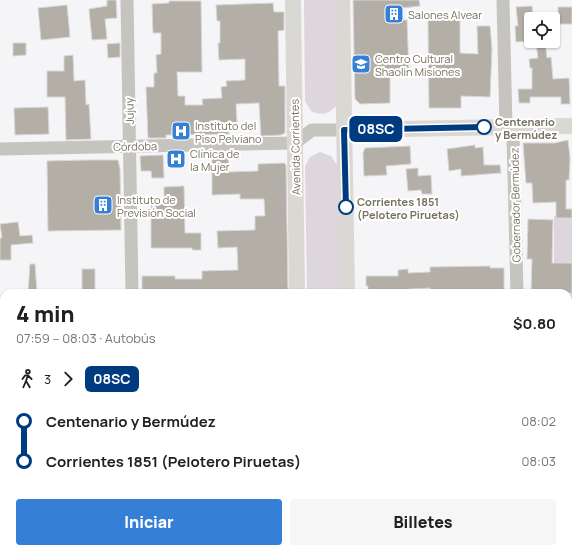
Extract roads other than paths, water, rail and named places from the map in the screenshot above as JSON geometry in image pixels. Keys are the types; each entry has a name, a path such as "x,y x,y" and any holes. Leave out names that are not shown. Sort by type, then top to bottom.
{"main road":[{"name":"Avenida Corrientes","path":"292,0 297,289"},
{"path":"342,0 347,289"},
{"path":"344,130 572,126"}],"street":[{"name":"Jujuy","path":"127,0 132,289"},
{"name":"Gobernador Bermúdez","path":"504,0 506,127 513,136 517,289"},
{"path":"295,143 312,130 344,130"},
{"name":"Córdoba","path":"0,149 295,143"}],"place":[{"name":"Salones Alvear","path":"394,14"},
{"name":"Centro Cultural Shaolin Misiones","path":"361,64"},
{"name":"Centenario y Bermúdez","path":"484,127"},
{"name":"Instituto del Piso Pelviano","path":"181,131"},
{"name":"Clínica de la Mujer","path":"176,159"},
{"name":"Instituto de Previsión Social","path":"103,205"},
{"name":"Corrientes 1851 (Pelotero Piruetas)","path":"346,207"}]}
